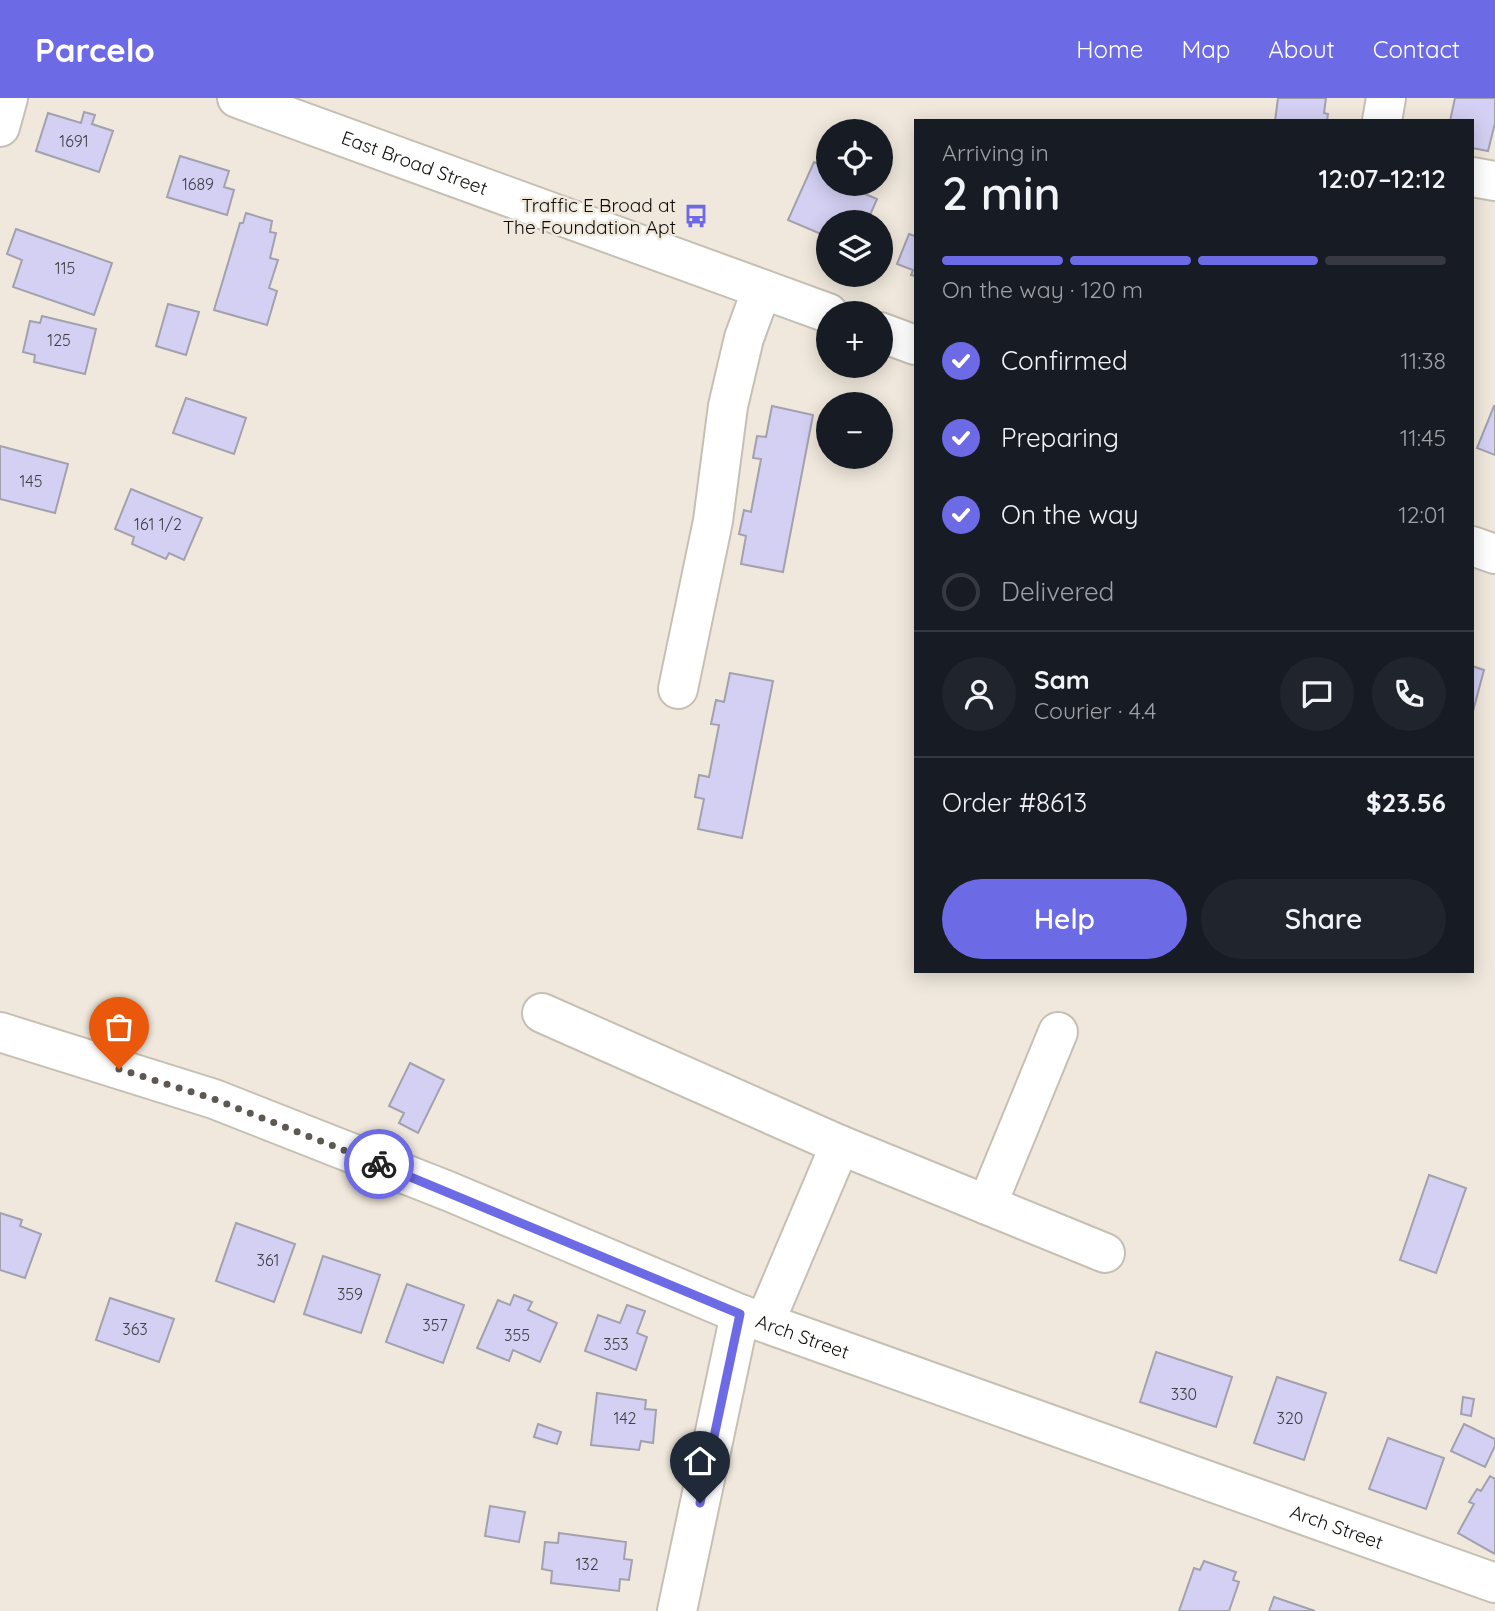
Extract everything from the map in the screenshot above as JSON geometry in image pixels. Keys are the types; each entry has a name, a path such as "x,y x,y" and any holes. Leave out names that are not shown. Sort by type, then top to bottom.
{"street":[{"path":"0,127 8,98"},
{"name":"East Broad Street","path":"237,98 816,309"},
{"path":"1382,119 1386,98"},
{"path":"1474,177 1495,181"},
{"path":"678,688 713,521 728,406 744,338 762,289"},
{"path":"893,337 914,345"},
{"path":"1474,547 1495,554"},
{"path":"542,1013 840,1145 1105,1254"},
{"name":"Arch Street","path":"0,1032 214,1099 448,1191 753,1318 1495,1583"},
{"path":"987,1205 1058,1032"},
{"path":"677,1611 753,1318 840,1145"}],"building":[{"path":"1278,98 1326,98 1324,113 1328,114 1327,119 1275,119"},
{"path":"1455,98 1495,98 1495,123 1488,151 1474,148 1474,119 1450,119"},
{"path":"84,112 95,115 92,124 113,131 99,172 36,151 48,113 81,123"},
{"path":"180,156 229,171 224,187 234,190 227,215 167,197"},
{"path":"814,162 816,196 870,196 877,199 872,210 816,210 816,232 788,220"},
{"path":"246,213 272,221 270,232 276,233 270,258 278,260 269,288 277,291 267,325 214,310 240,223 243,223"},
{"path":"16,229 112,263 94,315 13,287 22,260 7,254"},
{"path":"909,234 914,236 914,276 911,275 913,270 897,264"},
{"path":"168,304 199,312 186,355 156,346"},
{"path":"42,316 96,329 85,374 34,362 35,355 23,352 30,321 40,323"},
{"path":"186,398 246,418 234,454 173,433"},
{"path":"772,406 813,415 783,572 741,564 746,536 739,534 744,510 751,512 761,459 753,458 757,436 766,437"},
{"path":"1495,406 1495,455 1477,448"},
{"path":"0,446 68,464 55,513 0,499"},
{"path":"131,489 202,518 184,560 169,553 166,559 132,544 134,537 115,529"},
{"path":"1474,667 1484,670 1474,708"},
{"path":"730,673 773,681 742,838 698,829 704,799 695,797 699,775 709,777 719,725 711,724 716,700 724,702"},
{"path":"410,1063 444,1080 418,1133 399,1123 404,1113 389,1106"},
{"path":"1429,1175 1466,1188 1436,1273 1400,1260"},
{"path":"0,1213 22,1220 20,1226 41,1234 25,1278 0,1270"},
{"path":"236,1223 295,1244 274,1302 216,1281"},
{"path":"323,1256 380,1275 361,1333 304,1314"},
{"path":"407,1284 464,1305 443,1363 386,1342"},
{"path":"514,1295 532,1302 528,1310 557,1323 540,1362 513,1350 509,1361 477,1348 498,1300 510,1305"},
{"path":"110,1298 174,1319 159,1362 96,1340"},
{"path":"627,1305 645,1311 637,1333 647,1337 636,1370 585,1351 598,1315 620,1323"},
{"path":"1156,1352 1232,1377 1216,1427 1140,1402"},
{"path":"1277,1377 1326,1393 1304,1460 1254,1443"},
{"path":"597,1393 646,1400 645,1409 656,1410 653,1443 641,1441 639,1450 591,1445"},
{"path":"1463,1397 1474,1399 1471,1416 1461,1414"},
{"path":"538,1424 561,1432 557,1444 534,1437"},
{"path":"1464,1424 1495,1439 1495,1446 1485,1467 1451,1451"},
{"path":"1388,1438 1444,1458 1426,1509 1369,1489"},
{"path":"1490,1476 1495,1479 1495,1554 1458,1533 1474,1504 1469,1502 1477,1489 1481,1491"},
{"path":"490,1506 525,1512 519,1542 485,1536"},
{"path":"559,1533 626,1542 624,1559 632,1560 629,1580 620,1579 619,1591 551,1583 552,1571 542,1569 545,1542 558,1543"},
{"path":"1204,1561 1236,1572 1233,1580 1239,1582 1229,1611 1179,1611 1194,1568 1200,1570"},
{"path":"1274,1597 1315,1611 1269,1611"}],"way so far":[{"path":"119,1069 214,1099 379,1164"}],"place":[{"name":"Traffic E Broad at The Foundation Apt","path":"696,216"}],"route":[{"path":"379,1164 740,1314 700,1503"}]}
